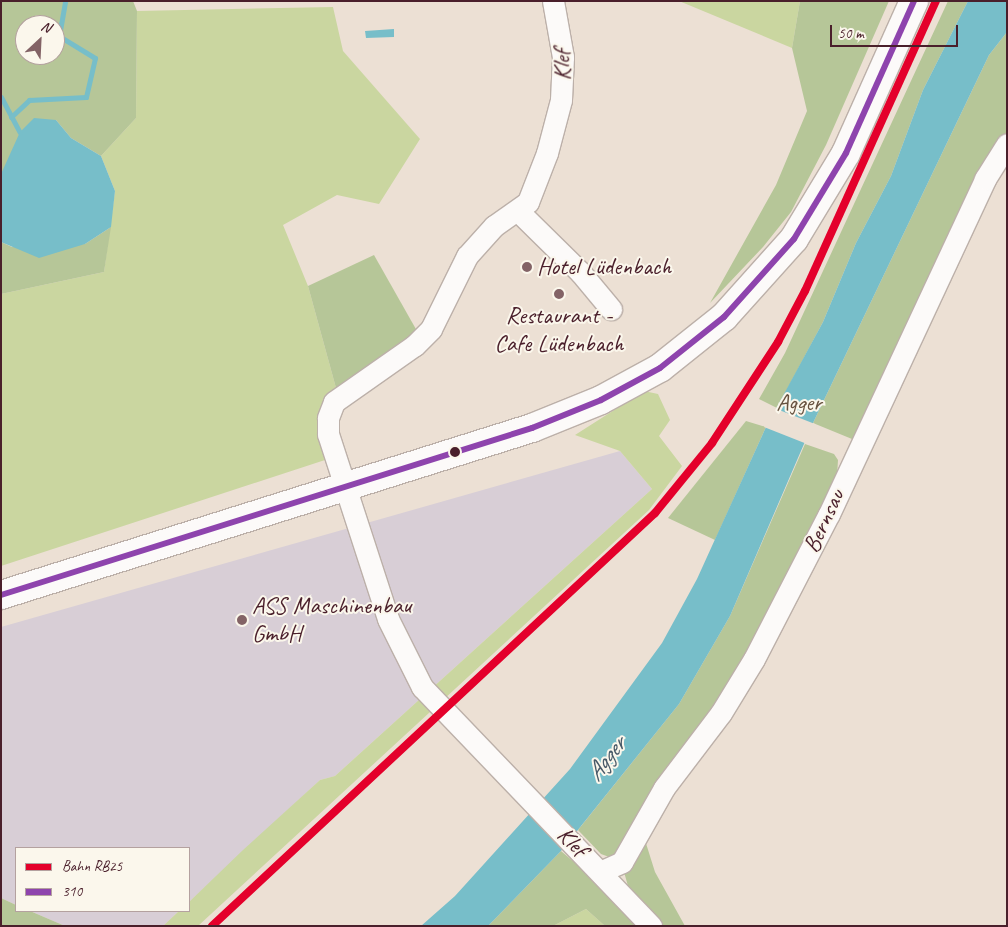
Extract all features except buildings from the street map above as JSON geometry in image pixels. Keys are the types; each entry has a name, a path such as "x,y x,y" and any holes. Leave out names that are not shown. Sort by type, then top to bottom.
{"main road":[{"path":"1,595 532,428 601,400 660,368 718,323 760,281 794,240 822,197 846,153 914,1"}],"street":[{"name":"Klef","path":"553,1 563,57 561,100 537,182 528,202 518,211 494,226 468,256 431,328 415,345 334,402 328,418 328,434 388,619 422,687 507,777 602,871 651,926"},
{"name":"Bernsau","path":"602,871 622,862 664,788 721,713 763,643 829,514 978,196 1007,144"},
{"path":"518,211 581,273 611,309"}],"shaded area":[{"path":"620,451 652,489 335,776 320,780 190,901 190,847 15,847 15,905 1,898 1,627"},
{"path":"32,912 178,912 163,926 65,926"}],"green space":[{"path":"1,1 133,1 137,11 136,118 101,156 71,138 56,120 1,174"},
{"path":"679,1 800,1 792,48"},
{"path":"800,1 889,1 826,145 791,212 763,247 710,303 776,185 807,111 792,48"},
{"path":"948,1 968,1 923,90 891,176 856,243 823,322 777,408 759,399 785,353"},
{"path":"333,7 343,51 420,139 379,204 337,195 283,225 308,286 336,388 320,412 318,434 325,460 1,566 1,294 104,272 115,191 101,156 136,118 137,11"},
{"path":"1007,32 1007,135 862,429 852,439 813,423 989,55"},
{"path":"111,227 104,272 1,294 1,242 12,247 85,244"},
{"path":"374,255 417,331 336,388 308,286"},
{"path":"644,391 658,394 670,420 659,436 682,466 649,510 198,926 163,926 178,912 190,912 190,901 243,850 320,780 335,776 652,489 620,451 575,435"},
{"path":"746,421 766,427 715,540 668,518"},
{"path":"805,444 834,454 838,460 837,476 747,655 636,829 612,858 601,854 578,830 679,704 730,616"},
{"path":"644,837 655,872 685,926 661,926 628,886 624,872"},
{"path":"561,851 608,891 642,926 605,926 586,909 553,926 488,926"},
{"path":"1,898 15,905 15,912 32,912 65,926 1,926"},
{"path":"586,909 605,926 553,926"}],"water":[{"name":"Agger","path":"968,1 1007,1 1007,32 989,55 813,423 730,616 679,704 561,851 488,926 421,926 455,896 570,769 662,643 697,579 766,427 823,322 856,243 891,176 923,90"},
{"path":"394,29 394,37 366,38 365,31"},
{"path":"34,118 56,120 71,138 101,156 115,191 111,227 85,244 39,258 1,242 1,174 20,132"}],"pier":[{"path":"774,408 815,424 807,444 764,427"}],"waterway":[{"path":"11,117 29,100 86,97 95,58 59,36 65,1"},
{"path":"1,97 20,132"}],"rail line":[{"name":"RB25","path":"212,926 655,513 712,443 778,342 805,291 936,1"}],"transit line":[{"name":"310","path":"1,595 532,428 601,400 660,368 724,317 794,239 846,153 914,1"}],"place":[{"name":"Hotel Lüdenbach","path":"527,267"},
{"name":"Restaurant - Cafe Lüdenbach","path":"559,294"},
{"name":"ASS Maschinenbau GmbH","path":"242,620"}]}
